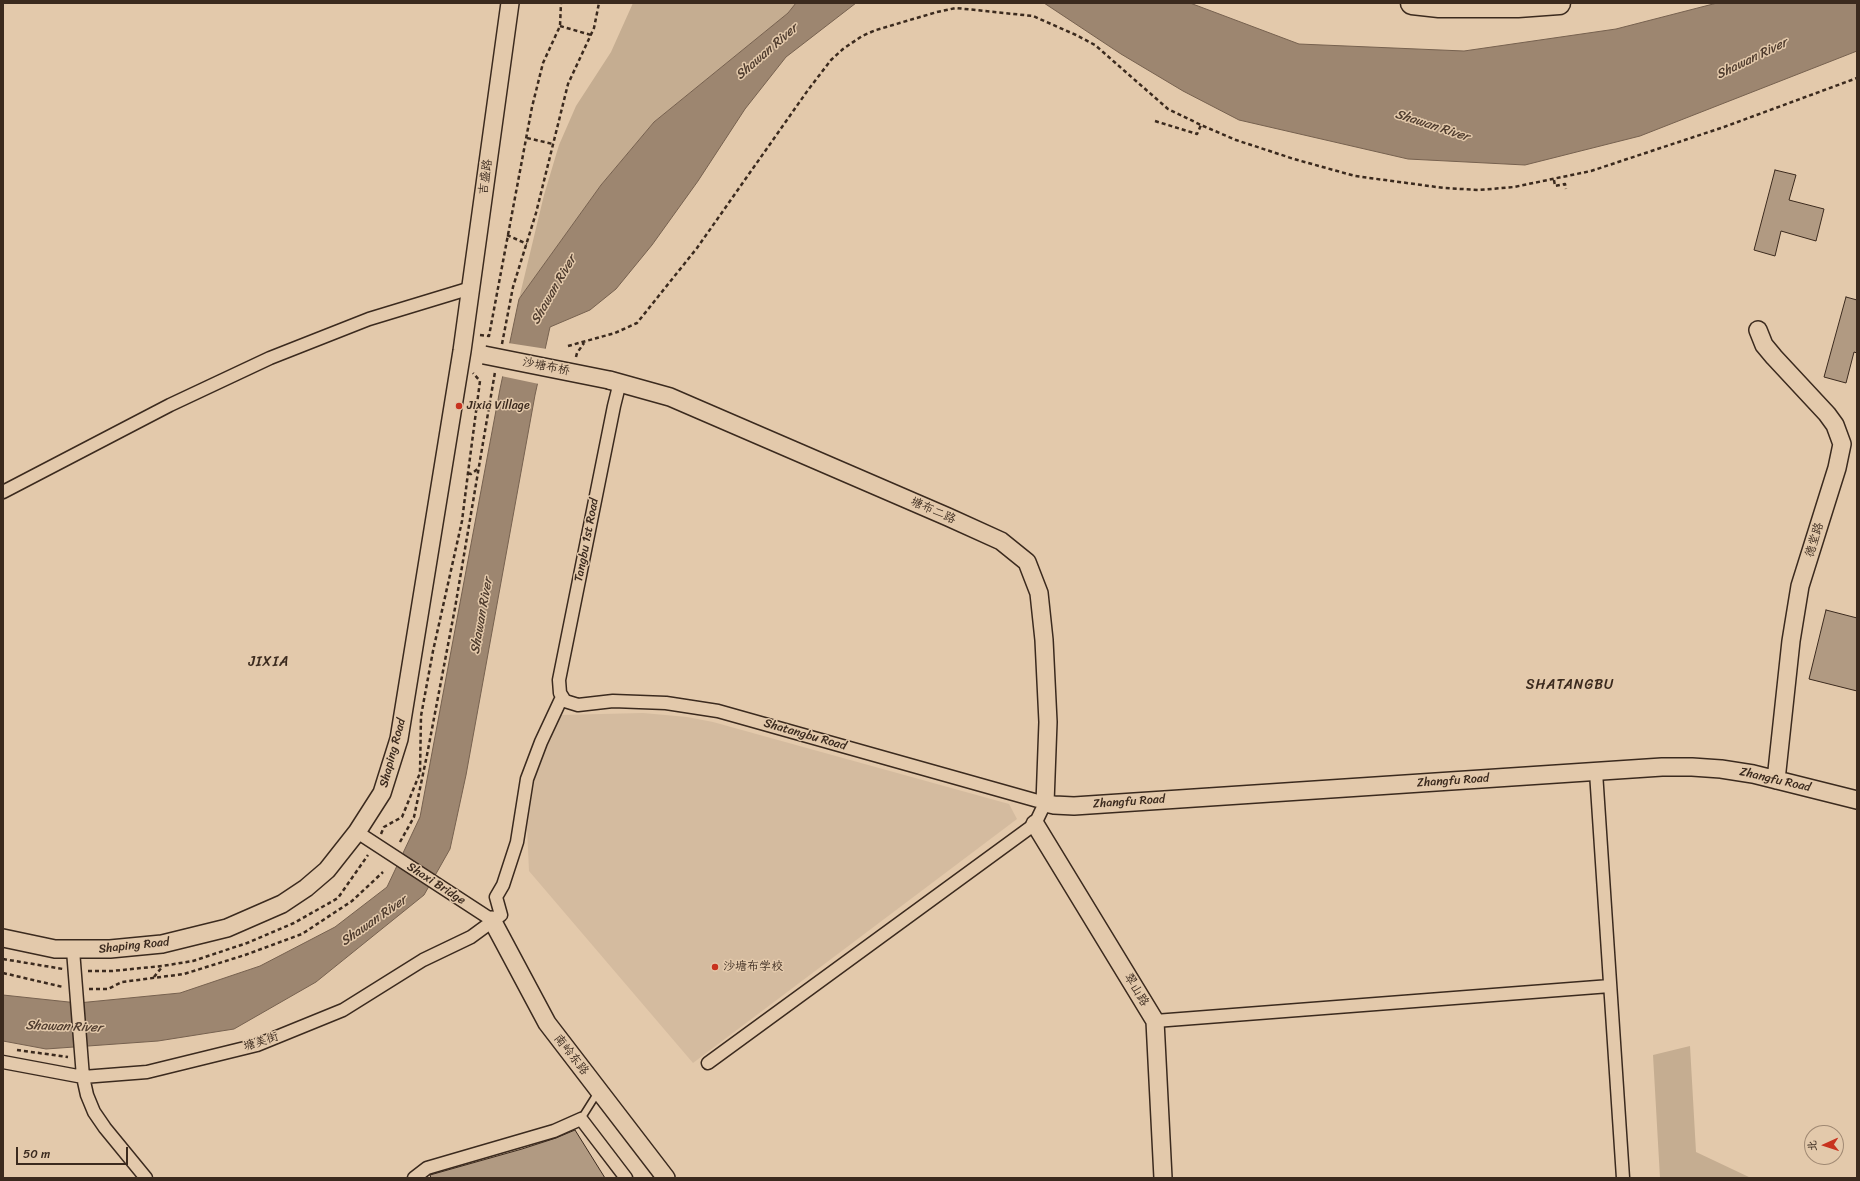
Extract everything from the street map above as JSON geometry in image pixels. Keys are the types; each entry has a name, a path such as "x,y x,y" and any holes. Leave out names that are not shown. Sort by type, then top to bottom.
{"highway":[{"path":"1412,3 1439,6 1510,6 1559,3"}],"street":[{"name":"吉盛路","path":"473,353 471,288 510,3"},
{"path":"3,492 170,405 270,358 370,318 471,288"},
{"name":"德堂路","path":"1758,330 1764,345 1827,414 1835,425 1842,444 1837,468 1800,586 1791,641 1776,780"},
{"name":"沙塘布桥","path":"473,353 614,381"},
{"name":"Shaping Road","path":"3,938 55,949 73,950 110,950 162,944 195,937 254,918 282,904 306,888 327,870 357,832 382,793 399,739 473,353"},
{"name":"Tangbu 1st Road","path":"562,697 559,680 614,406 614,381"},
{"name":"塘布二路","path":"614,381 670,397 948,517 1001,542 1027,562 1039,593 1044,640 1048,722 1045,803"},
{"path":"492,920 501,915 496,897 503,885 517,842 528,779 540,742 562,697"},
{"name":"Shatangbu Road","path":"562,697 564,701 573,705 613,701 638,701 691,706 718,711 1045,803"},
{"name":"Zhangfu Road","path":"1045,803 1074,806 1692,767 1727,770 1776,780 1857,800"},
{"path":"1596,772 1623,1178"},
{"path":"708,1063 1035,824 1045,803"},
{"name":"翠山路","path":"1035,824 1156,1021 1163,1178"},
{"name":"Shaxi Bridge","path":"357,832 492,920"},
{"name":"塘美街","path":"3,1062 147,1072 257,1045 343,1010 423,960 471,936 492,920"},
{"name":"南岭东路","path":"492,920 547,1023 666,1178"},
{"path":"73,950 77,989 80,1067 87,1095 94,1112 146,1178"},
{"path":"1156,1021 1610,986"},
{"path":"414,1178 428,1168 554,1131 581,1119 626,1178"}],"lane":[{"path":"581,1119 599,1090"}],"path":[{"path":"3,959 75,971 112,971 193,961 247,942 294,923 338,898 378,846 384,827 402,818 420,773 422,716 433,651 462,521 480,382 472,372 473,353 479,335 489,336 532,107 543,63 560,26 561,3"},
{"path":"501,349 513,287 527,244 568,84 591,35 600,3"},
{"path":"568,346 615,333 637,323 697,248 808,90 831,60 843,49 862,36 876,30 956,8 1033,16 1076,34 1095,45 1168,109 1236,140 1294,160 1355,176 1398,183 1479,190 1514,187 1554,180 1591,171 1704,133 1857,78"},
{"path":"560,26 591,35"},
{"path":"1155,121 1197,134 1201,125"},
{"path":"527,138 553,144"},
{"path":"1554,180 1555,186 1565,184 1566,189"},
{"path":"507,235 527,244"},
{"path":"582,346 584,342"},
{"path":"400,842 414,817 452,624 495,370"},
{"path":"468,473 471,474 479,468"},
{"path":"3,973 77,989 108,989 122,982 184,974 245,955 302,934 352,901 383,872"},
{"path":"153,978 162,966"},
{"path":"10,1049 80,1067"}],"shaded area":[{"path":"633,3 796,3 788,13 654,122 601,185 519,299 544,195 559,145 576,106 611,52"},
{"name":"沙塘布学校","path":"643,713 687,717 713,722 1009,804 1017,819 693,1063 529,871 527,827 535,777 560,715"},
{"path":"1690,1046 1696,1152 1751,1178 1660,1178 1653,1055"}],"water":[{"name":"Shawan River","path":"796,3 856,3 786,57 745,109 698,181 652,245 616,289 590,310 550,327 535,395 466,775 450,849 424,895 316,982 234,1029 158,1041 46,1049 3,1041 3,995 78,1003 180,993 260,966 335,927 387,887 420,817 500,389 519,299 601,185 654,122 788,13"},
{"name":"Shawan River","path":"1044,3 1190,3 1299,44 1464,51 1616,29 1717,3 1857,3 1857,51 1640,136 1525,165 1408,159 1239,120 1183,91 1121,54"}],"pier":[{"path":"508,343 547,349 539,384 501,376"}],"building":[{"path":"1775,170 1796,175 1789,200 1824,209 1816,241 1781,231 1775,256 1754,250"},
{"path":"1846,297 1857,300 1857,353 1854,352 1846,383 1824,377"},
{"path":"1826,610 1857,618 1857,691 1809,679"},
{"path":"575,1130 605,1178 431,1178 430,1175 522,1149"}],"place":[{"name":"Jixia Village","path":"459,406"},
{"name":"沙塘布学校","path":"715,967"}],"district":[{"name":"JIXIA","path":"269,662"},
{"name":"SHATANGBU","path":"1570,685"}]}
